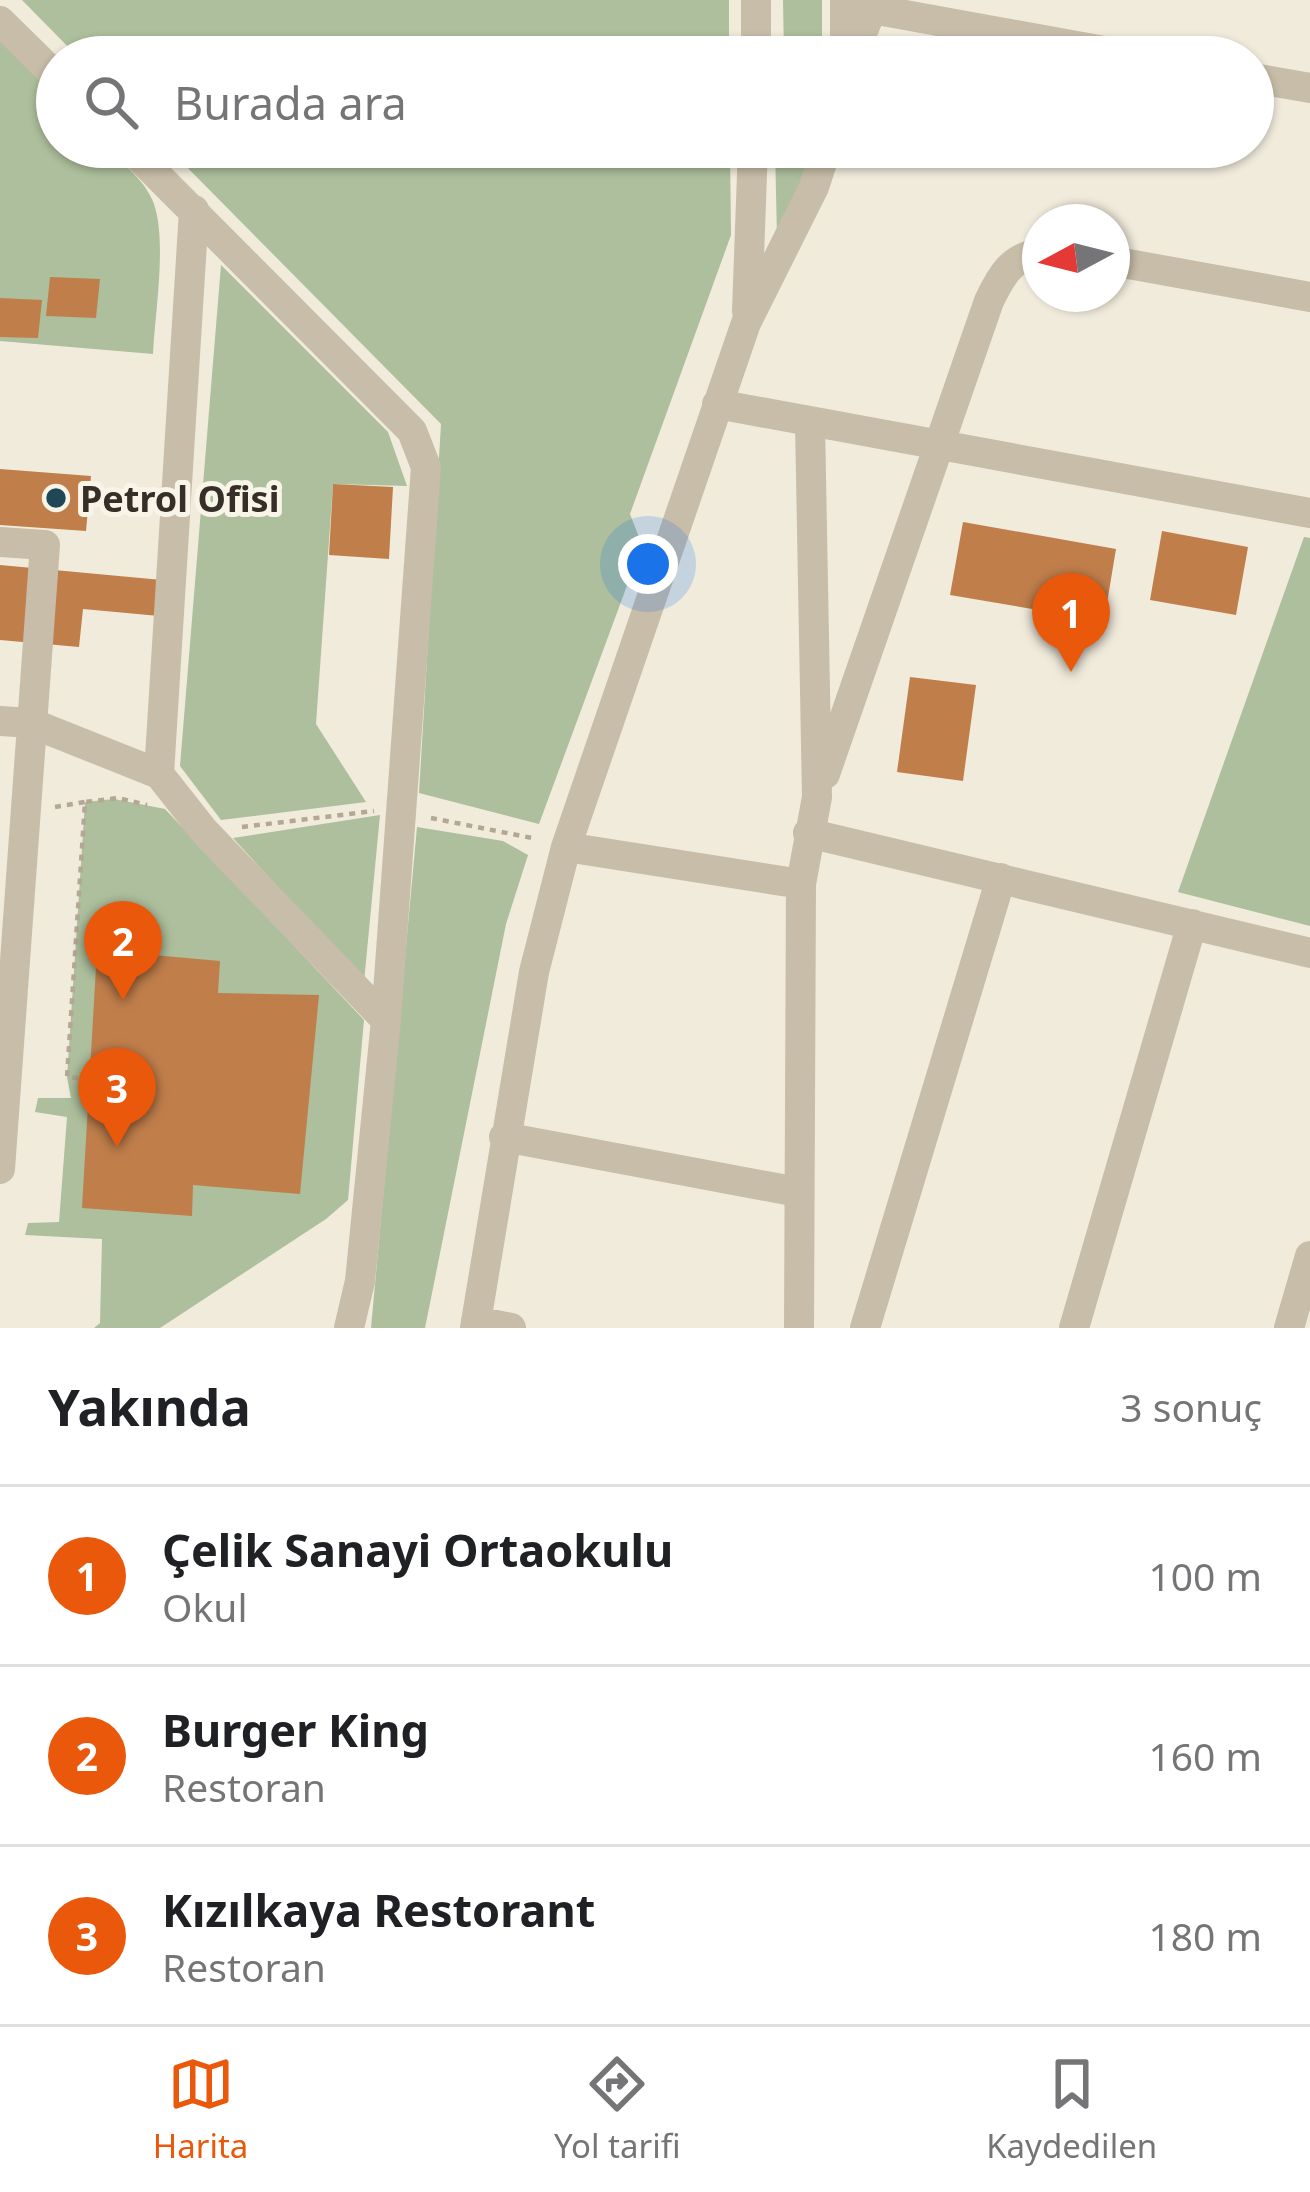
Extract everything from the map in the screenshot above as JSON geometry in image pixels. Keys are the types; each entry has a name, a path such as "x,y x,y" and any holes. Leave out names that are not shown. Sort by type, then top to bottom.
{"street":[{"path":"756,0 756,36"},
{"path":"855,36 864,3 1031,36"},
{"path":"0,21 36,56"},
{"path":"1274,82 1310,88"},
{"path":"151,168 412,431 426,467 386,1020 360,1281 349,1328"},
{"path":"746,323 752,168"},
{"path":"511,1328 476,1325 534,972 566,848 746,323 820,168"},
{"path":"159,774 194,210"},
{"path":"799,1328 800,884 808,833 989,301 1002,274 1022,258"},
{"path":"1130,264 1310,297"},
{"path":"717,404 1310,513"},
{"path":"810,423 817,797"},
{"path":"0,542 45,545 16,722 0,1169"},
{"path":"16,722 159,774 204,832 386,1020"},
{"path":"808,833 1310,953"},
{"path":"566,848 800,884"},
{"path":"865,1328 1000,878"},
{"path":"1074,1328 1192,924"},
{"path":"504,1137 798,1192"},
{"path":"1289,1328 1310,1256"}],"green space":[{"path":"22,0 729,0 729,36 57,36"},
{"path":"783,0 822,0 822,36 784,36"},
{"path":"0,41 36,77 36,168 128,168 154,204 160,238 153,354 0,341"},
{"path":"188,168 730,168 731,235 630,514 642,545 539,824 419,793 441,424"},
{"path":"775,168 806,168 777,238"},
{"path":"221,265 388,432 407,486 333,484 316,724 366,802 221,820 180,766"},
{"path":"1304,537 1310,538 1310,926 1178,892"},
{"path":"114,799 165,809 364,1020 348,1200 160,1328 94,1328 100,1323 102,1239 25,1235 28,1223 59,1222 67,1117 35,1112 38,1098 71,1098 67,1077 85,802"},
{"path":"380,815 364,982 233,838"},
{"path":"417,827 503,841 528,855 506,924 425,1328 371,1328"}],"building":[{"path":"50,277 100,279 96,318 46,316"},
{"path":"0,298 42,300 38,338 0,337"},
{"path":"0,469 91,476 86,531 0,525"},
{"path":"333,484 393,487 389,559 329,555"},
{"path":"963,522 1116,549 1104,621 950,595"},
{"path":"1162,531 1248,547 1236,615 1150,600"},
{"path":"0,565 162,580 159,616 83,609 79,647 0,640"},
{"path":"910,677 976,685 963,781 897,772"},
{"path":"97,950 220,961 218,993 319,995 300,1194 193,1185 192,1216 82,1208"}],"place":[{"name":"Petrol Ofisi","path":"56,498"},
{"name":"Çelik Sanayi Ortaokulu","path":"1071,672"},
{"name":"Burger King","path":"123,1000"},
{"name":"Kızılkaya Restorant","path":"117,1147"}]}
